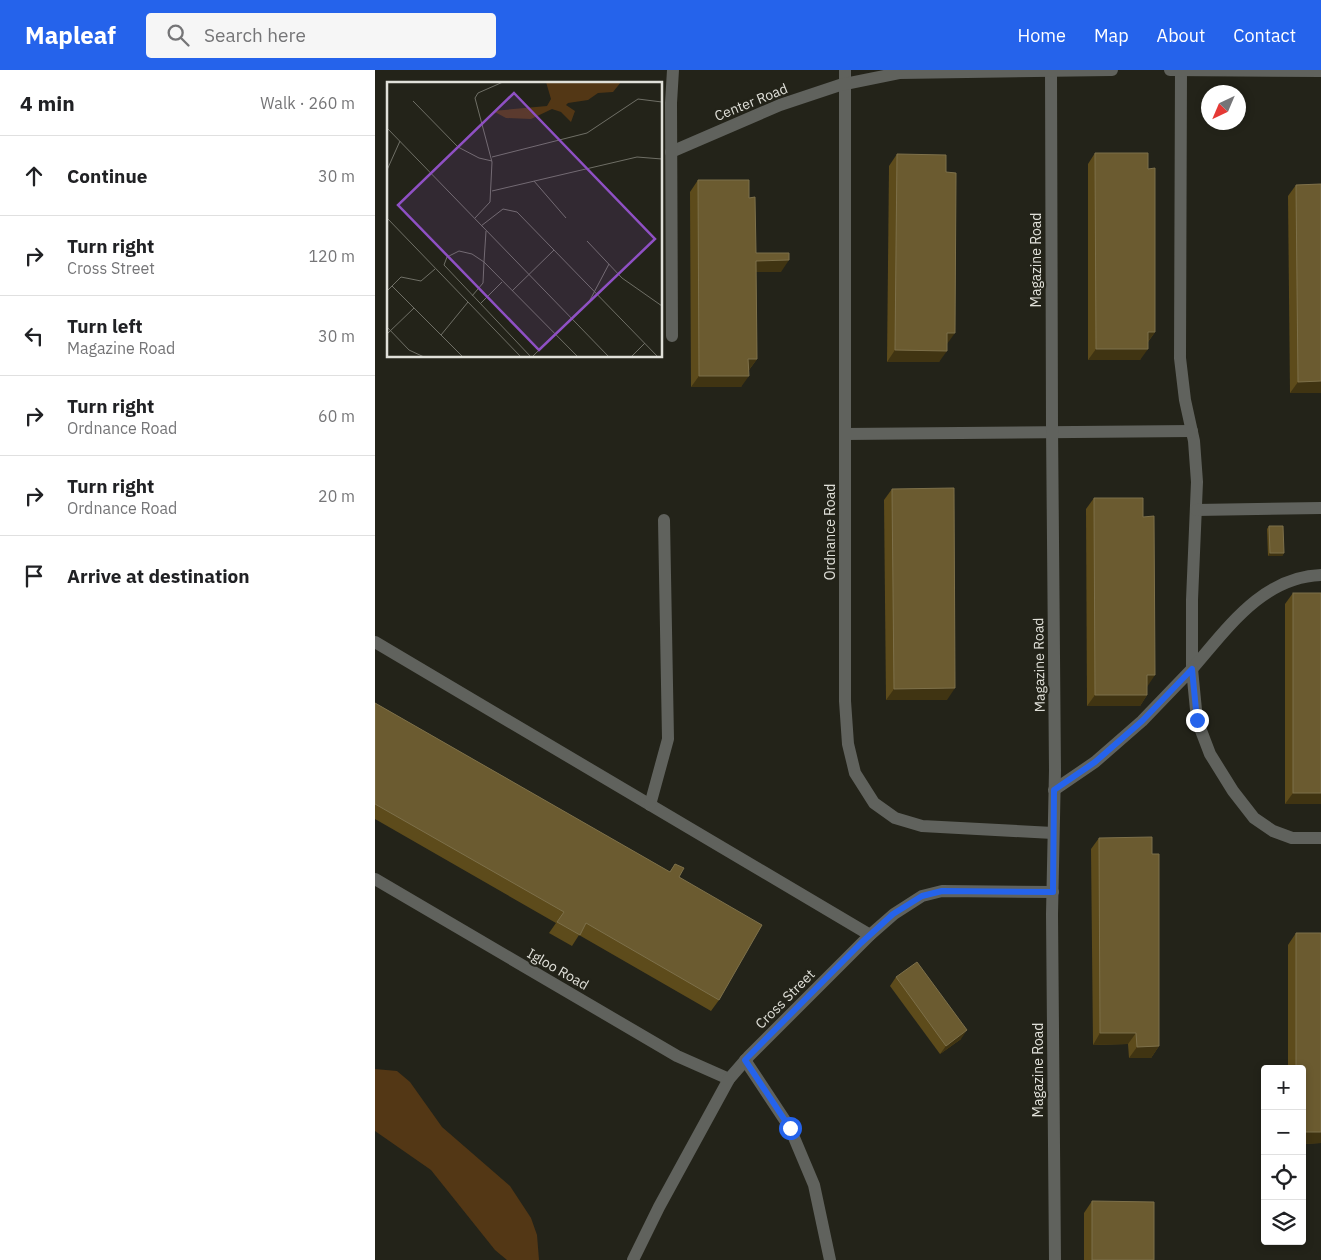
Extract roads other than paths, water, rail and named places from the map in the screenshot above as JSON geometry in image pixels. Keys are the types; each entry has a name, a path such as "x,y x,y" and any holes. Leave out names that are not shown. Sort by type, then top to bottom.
{"street":[{"path":"672,336 671,102 673,70"},
{"name":"Ordnance Road","path":"845,70 845,701 848,744 855,773 874,803 895,818 922,826 1053,833"},
{"name":"Center Road","path":"671,152 780,105 845,84 899,74 1112,70"},
{"path":"1170,70 1321,71"},
{"path":"1181,70 1180,358 1185,400 1192,431 1197,482 1192,600 1192,669 1197,720 1210,754 1233,792 1254,818 1273,831 1293,838 1321,838"},
{"name":"Magazine Road","path":"1051,71 1055,1260"},
{"path":"845,434 1192,431"},
{"path":"1196,510 1321,508"},
{"path":"650,805 668,739 664,520"},
{"path":"1054,790 1095,762 1142,721 1192,669 1238,616 1264,594 1282,583 1321,575"},
{"path":"375,642 870,935"},
{"name":"Igloo Road","path":"375,879 677,1056 729,1079"},
{"name":"Cross Street","path":"633,1260 729,1079 745,1060 893,914 922,896 942,891 1053,892"},
{"path":"745,1060 790,1128 814,1184 830,1260"}]}
